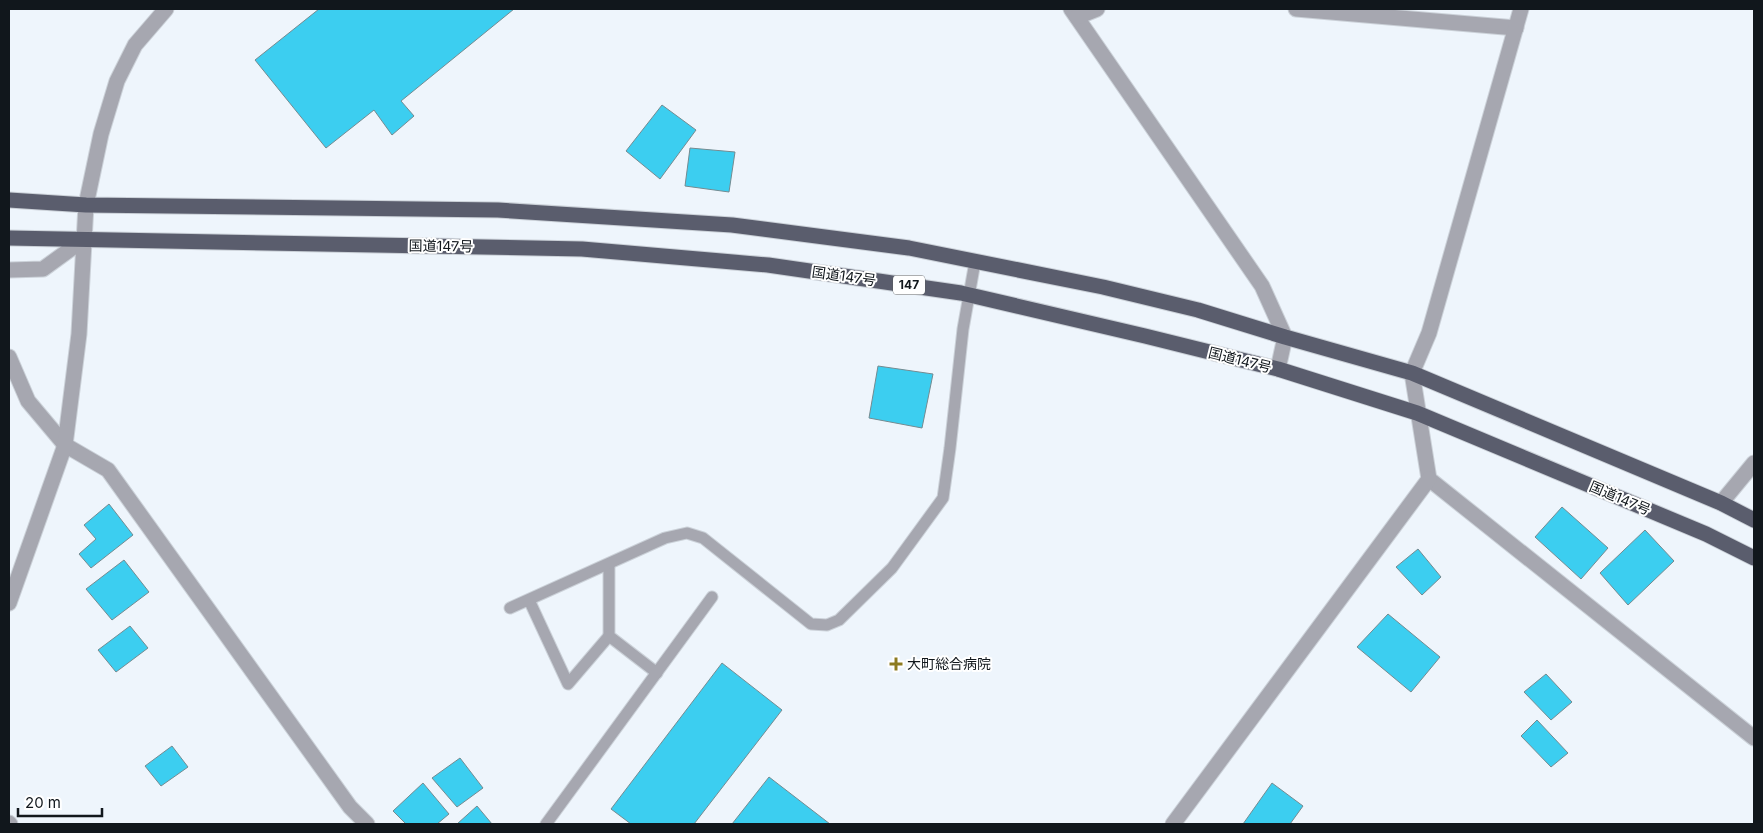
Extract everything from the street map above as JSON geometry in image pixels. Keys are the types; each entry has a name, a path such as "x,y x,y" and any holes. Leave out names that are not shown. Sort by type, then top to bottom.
{"highway":[{"path":"9,200 86,205 498,210 732,225 909,248 1103,287 1198,310 1284,337 1412,373 1721,503 1754,520"},
{"name":"国道147号","path":"9,238 582,249 768,265 968,295 1278,369 1417,413 1706,534 1754,558"}],"street":[{"path":"9,603 65,445 79,334 86,205 100,134 117,81 135,44 166,9"},
{"path":"1097,9 1074,13 1262,286 1284,337 1278,369"},
{"path":"1296,9 1516,28"},
{"path":"1521,9 1430,333 1412,373 1429,480 1754,738"},
{"path":"9,270 43,270 83,240"},
{"path":"9,357 28,401 65,445 108,470 350,807 367,824"},
{"path":"1721,503 1754,463"},
{"path":"1174,824 1429,480"}],"lane":[{"path":"510,608 666,538 687,533 702,538 811,624 826,626 839,620 892,568 943,498 968,295 976,262"},
{"path":"529,600 568,684 609,636 610,564"},
{"path":"546,824 712,597"},
{"path":"609,636 657,672"}],"building":[{"path":"319,9 514,9 401,101 414,116 392,135 374,110 326,148 255,60"},
{"path":"662,105 696,130 660,179 626,151"},
{"path":"690,148 735,152 729,192 685,186"},
{"path":"878,366 933,374 922,428 869,418"},
{"path":"109,504 133,535 91,568 79,554 96,539 84,525"},
{"path":"1562,507 1608,548 1581,579 1535,537"},
{"path":"1645,530 1674,561 1628,605 1600,573"},
{"path":"1418,549 1441,577 1422,595 1396,567"},
{"path":"124,560 149,592 112,620 86,589"},
{"path":"1388,614 1440,657 1411,692 1357,647"},
{"path":"130,626 148,648 116,672 98,650"},
{"path":"722,663 782,710 694,824 631,824 611,809"},
{"path":"1546,674 1572,702 1551,720 1524,692"},
{"path":"1537,720 1568,753 1551,767 1521,736"},
{"path":"172,746 188,767 161,786 145,766"},
{"path":"460,758 483,788 457,807 432,778"},
{"path":"769,777 830,824 732,824"},
{"path":"423,783 449,814 437,824 406,824 393,811"},
{"path":"1272,783 1303,806 1290,824 1243,824"},
{"path":"477,806 492,824 457,824"}],"place":[{"name":"大町総合病院","path":"896,664"}]}
